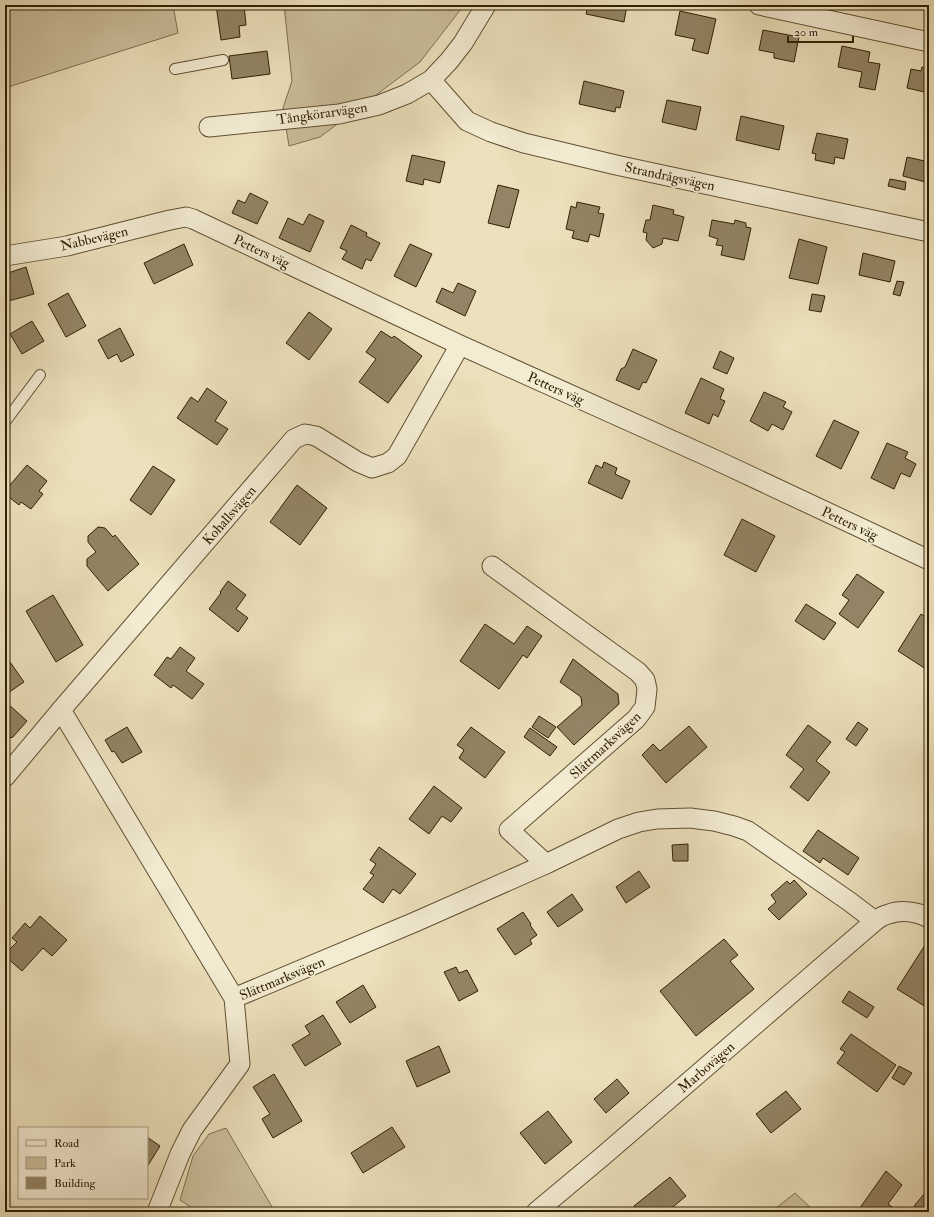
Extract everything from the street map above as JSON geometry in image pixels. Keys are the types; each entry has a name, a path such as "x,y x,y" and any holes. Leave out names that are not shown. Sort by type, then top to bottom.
{"street":[{"name":"Tångkörarvägen","path":"209,127 339,114 379,105 407,94 431,80 449,61 463,44 486,5"},
{"path":"759,5 929,42"},
{"name":"Strandrågsvägen","path":"431,80 466,121 491,132 524,143 929,232"},
{"name":"Nabbevägen","path":"5,256 67,246 182,218"},
{"name":"Petters väg","path":"182,218 193,219 929,560"},
{"name":"Kohallsvägen","path":"5,777 294,439 305,434 316,436 358,462 372,468 388,463 397,456 460,344"},
{"name":"Slättmarksvägen","path":"492,566 638,672 645,680 647,689 645,707 636,719 509,830 546,864"},
{"path":"61,710 234,998"},
{"name":"Slättmarksvägen","path":"157,1212 180,1154 192,1130 240,1064 234,998 415,922 546,864 618,829 639,822 657,819 690,818 714,821 748,831 875,921"},
{"name":"Marbovägen","path":"536,1212 875,921 890,913 906,911 923,914 929,918"}],"lane":[{"path":"175,69 223,60"},
{"path":"5,422 40,375"}],"green space":[{"path":"5,5 173,5 178,33 5,88"},
{"path":"284,5 464,5 420,62 320,137 289,146 283,108 292,81"},
{"path":"226,1128 275,1212 198,1212 180,1200 193,1156 209,1134"},
{"path":"795,1193 815,1212 771,1212"}],"building":[{"path":"216,5 244,5 246,25 239,26 240,37 221,40"},
{"path":"588,5 627,5 624,22 586,14"},
{"path":"680,11 716,19 708,54 692,50 695,39 675,35"},
{"path":"763,30 799,37 794,62 774,58 774,53 759,50"},
{"path":"842,46 870,52 868,62 880,64 875,90 859,87 862,72 838,67"},
{"path":"267,51 270,74 232,79 229,56"},
{"path":"922,67 929,69 929,93 907,88 911,69 921,71"},
{"path":"584,81 624,91 620,108 616,107 615,112 579,104"},
{"path":"667,100 701,107 696,130 662,122"},
{"path":"741,116 784,126 779,150 736,140"},
{"path":"817,133 848,139 844,159 835,157 834,164 815,160 816,154 812,153"},
{"path":"412,155 445,162 440,183 424,179 423,185 406,181"},
{"path":"907,157 929,162 929,183 903,176"},
{"path":"890,179 906,182 905,190 888,186"},
{"path":"498,185 519,190 509,228 488,223"},
{"path":"250,193 268,202 257,224 232,213 238,200 245,203"},
{"path":"577,202 600,207 598,213 604,214 599,237 590,234 588,242 572,238 574,231 566,229 571,206 576,208"},
{"path":"653,205 674,210 673,214 684,217 678,241 663,238 662,244 653,248 646,240 647,233 643,232 646,220 650,220"},
{"path":"309,214 324,221 310,252 279,238 288,218 303,225"},
{"path":"712,220 734,224 735,220 746,223 746,227 751,228 744,260 721,255 723,246 716,245 718,239 709,236"},
{"path":"351,225 367,233 366,236 380,243 371,261 366,259 362,269 342,259 347,251 340,248"},
{"path":"799,239 827,247 818,284 789,278"},
{"path":"184,244 193,265 154,284 144,263"},
{"path":"410,244 432,254 416,287 394,276"},
{"path":"863,253 895,261 890,282 859,275"},
{"path":"26,267 34,294 5,302 5,274"},
{"path":"897,281 904,282 900,296 893,294"},
{"path":"458,283 476,291 465,316 436,302 442,288 453,293"},
{"path":"68,293 86,326 66,337 48,304"},
{"path":"812,294 825,296 821,312 809,310"},
{"path":"309,312 332,329 309,360 286,343"},
{"path":"32,321 44,341 22,354 10,334"},
{"path":"120,328 134,355 121,362 117,354 108,359 98,340"},
{"path":"381,331 392,338 394,336 422,356 388,403 359,382 376,359 366,352"},
{"path":"633,349 657,360 646,383 643,382 639,390 616,380 621,369 625,367"},
{"path":"720,351 734,358 727,374 713,368"},
{"path":"701,378 724,389 720,399 725,401 718,417 713,414 709,424 685,413"},
{"path":"207,388 227,402 215,421 228,429 217,445 177,418 191,397 198,402"},
{"path":"764,392 786,402 783,407 792,412 783,430 772,424 768,431 750,421"},
{"path":"834,420 859,432 841,469 816,456"},
{"path":"887,443 908,452 905,458 916,464 910,477 901,473 894,489 871,478"},
{"path":"604,462 617,468 615,474 630,481 622,499 588,483 596,465 602,468"},
{"path":"27,465 47,481 39,491 43,494 31,509 21,502 19,505 5,494 5,491"},
{"path":"153,466 175,480 151,515 130,500"},
{"path":"297,485 327,508 300,545 270,522"},
{"path":"742,519 775,536 756,572 724,555"},
{"path":"98,527 105,528 113,537 115,535 139,564 108,591 87,566 87,559 96,552 88,542 88,536"},
{"path":"857,574 884,592 858,628 839,614 849,600 842,595"},
{"path":"228,581 246,595 236,609 248,618 238,632 209,609"},
{"path":"53,595 83,645 56,662 26,611"},
{"path":"806,604 836,623 824,640 795,621"},
{"path":"921,614 929,619 929,671 898,651"},
{"path":"485,624 514,644 527,626 542,636 527,658 523,655 499,689 460,661"},
{"path":"180,647 195,658 186,671 204,684 192,699 173,685 171,688 154,675 167,657 171,659"},
{"path":"573,659 618,694 619,704 574,745 557,727 582,705 581,697 560,682"},
{"path":"10,662 24,682 5,695 5,666"},
{"path":"8,704 27,721 12,738 11,737 5,743 5,708"},
{"path":"539,716 556,727 548,738 532,727"},
{"path":"858,722 868,729 856,746 846,739"},
{"path":"808,725 831,742 816,761 830,772 808,801 790,787 804,769 786,755"},
{"path":"689,726 707,747 666,783 642,755 653,744 660,751"},
{"path":"127,727 142,752 122,763 114,751 112,752 105,740"},
{"path":"471,727 505,752 485,778 459,758 464,750 457,745"},
{"path":"530,728 557,747 550,756 524,737"},
{"path":"434,786 462,808 451,822 442,816 429,834 409,819"},
{"path":"818,830 859,858 848,875 823,858 820,863 803,851"},
{"path":"688,844 688,861 673,861 672,845"},
{"path":"379,847 416,874 400,894 393,889 383,903 363,889 374,875 370,873 376,864 370,860"},
{"path":"639,871 650,887 626,903 616,887"},
{"path":"794,880 807,894 779,920 768,909 776,902 771,895 787,881 790,884"},
{"path":"572,894 583,910 558,927 547,912"},
{"path":"523,912 537,935 530,940 532,944 515,955 497,929"},
{"path":"40,916 67,940 52,956 43,948 22,971 5,956 5,954 17,942 12,938 25,923 30,928"},
{"path":"724,939 738,955 730,961 754,989 696,1036 660,991"},
{"path":"925,945 929,948 929,1002 926,1007 897,989"},
{"path":"456,967 459,973 467,970 478,991 459,1001 444,972"},
{"path":"363,985 376,1007 350,1023 336,1002"},
{"path":"849,991 874,1007 867,1018 842,1002"},
{"path":"323,1015 341,1044 305,1066 292,1045 310,1034 305,1026"},
{"path":"851,1034 896,1065 877,1092 837,1063 845,1052 840,1049"},
{"path":"439,1046 450,1072 417,1087 406,1061"},
{"path":"899,1066 912,1073 904,1085 892,1078"},
{"path":"274,1074 302,1121 273,1138 262,1119 270,1114 253,1087"},
{"path":"617,1079 629,1093 606,1113 594,1099"},
{"path":"786,1091 801,1109 771,1133 756,1114"},
{"path":"548,1111 572,1142 545,1164 520,1133"},
{"path":"392,1127 405,1147 363,1173 351,1153"},
{"path":"148,1138 160,1146 148,1165"},
{"path":"886,1171 902,1185 888,1204 895,1209 893,1212 857,1212"},
{"path":"670,1177 686,1196 667,1212 639,1212 634,1206"},
{"path":"924,1194 929,1198 929,1212 921,1212 914,1206"}]}
